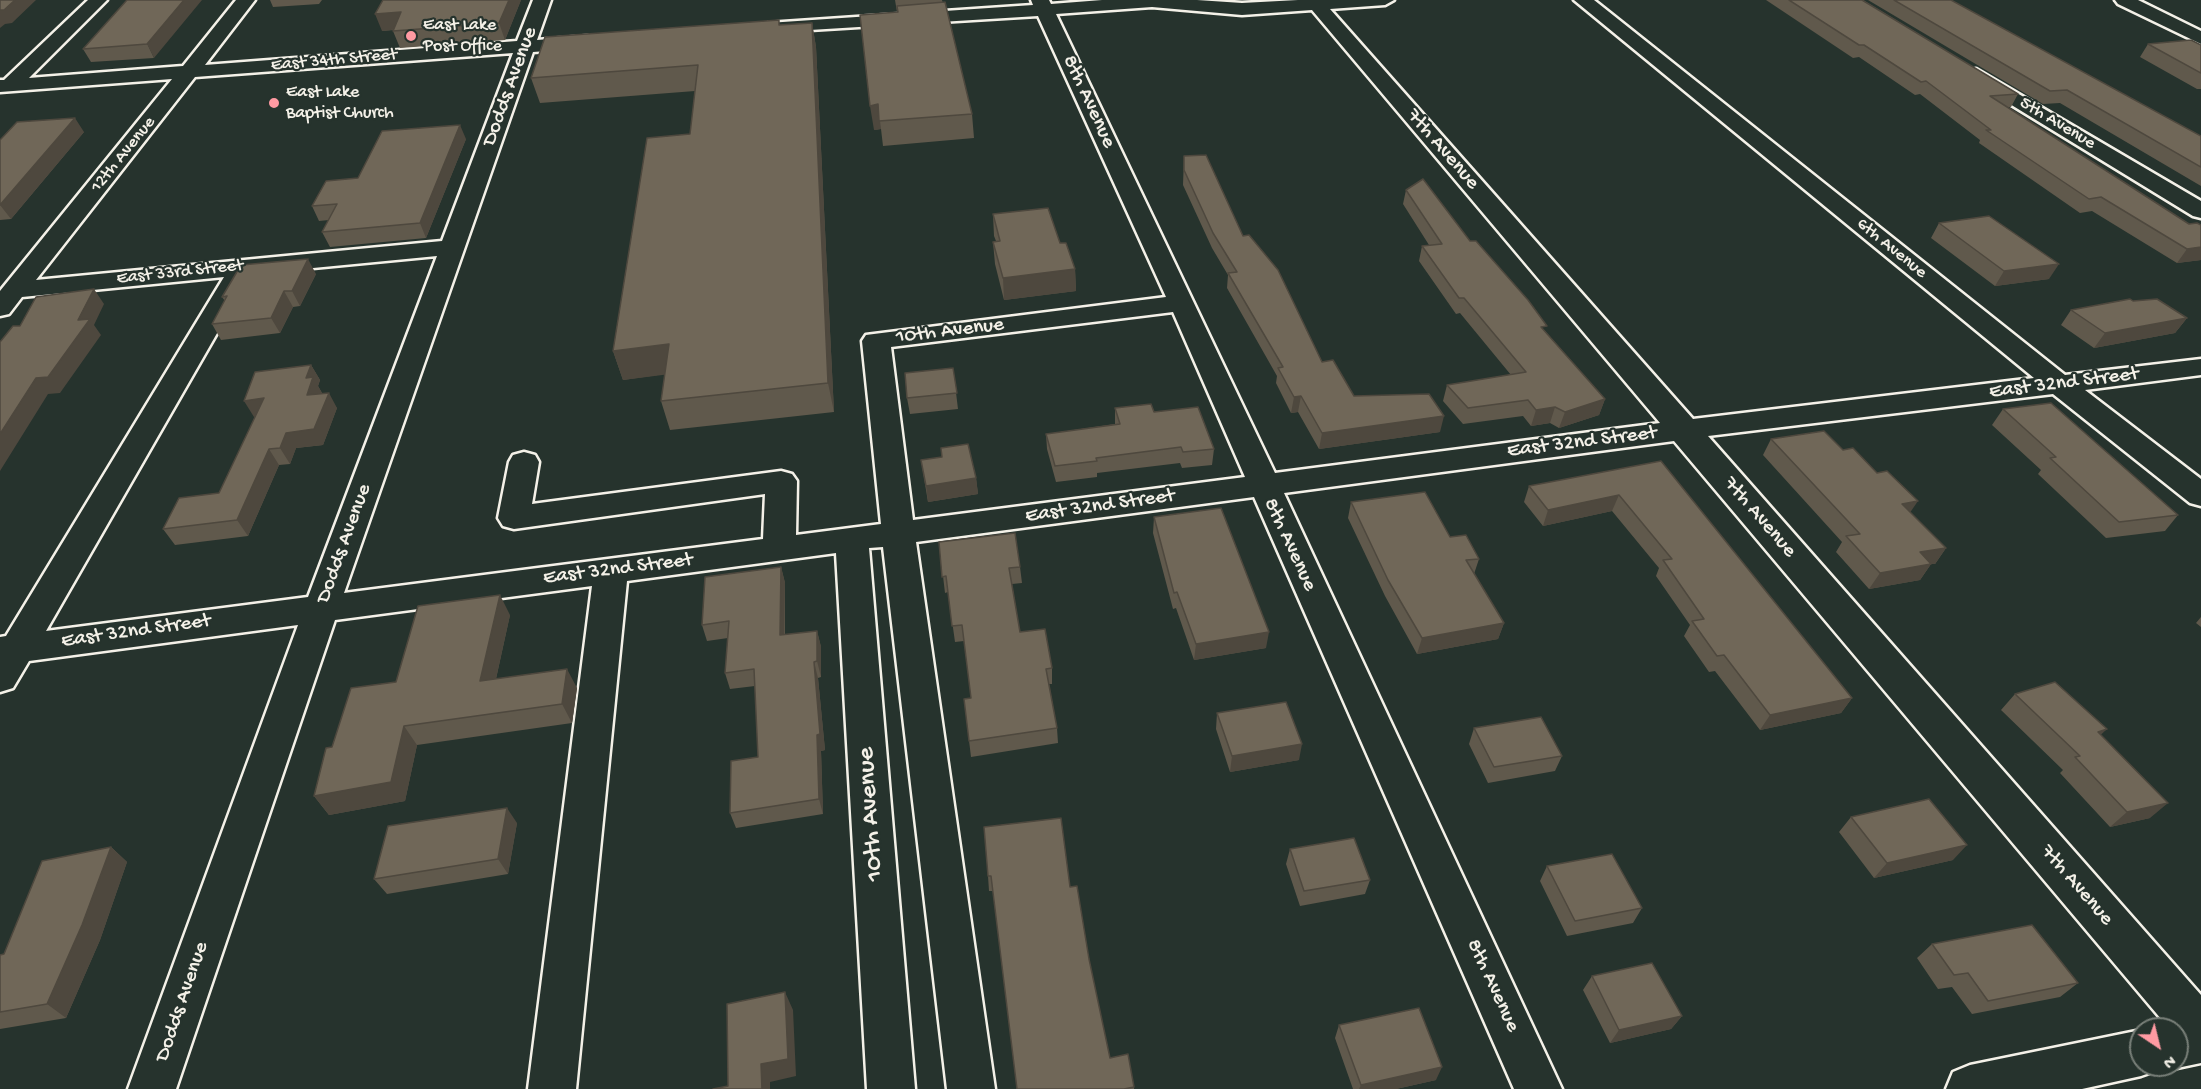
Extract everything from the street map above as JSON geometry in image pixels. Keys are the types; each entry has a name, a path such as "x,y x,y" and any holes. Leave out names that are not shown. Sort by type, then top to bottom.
{"street":[{"path":"4,86 98,0"},
{"name":"12th Avenue","path":"7,299 246,0"},
{"name":"Dodds Avenue","path":"152,1089 322,607 542,0"},
{"path":"752,31 797,18 1042,5 1205,3 1242,9 1385,0"},
{"name":"6th Avenue","path":"1583,0 2060,385 2201,495"},
{"path":"2124,0 2201,38"},
{"name":"8th Avenue","path":"1042,5 1182,303 1262,485 1538,1089"},
{"name":"7th Avenue","path":"1317,6 2201,1030"},
{"name":"East 34th Street","path":"4,86 602,41"},
{"name":"5th Avenue","path":"1961,66 2201,211"},
{"name":"East 33rd Street","path":"7,299 243,267 453,247"},
{"path":"6,659 243,267"},
{"name":"10th Avenue","path":"898,533 876,341 1182,303"},
{"name":"East 32nd Street","path":"6,659 322,607 610,572 1683,430 2201,367"},
{"path":"524,462 514,518 781,481 779,549"},
{"path":"898,533 971,1089"},
{"name":"10th Avenue","path":"852,539 891,1089"},
{"path":"552,1089 610,572"},
{"path":"1970,1089 2129,1056"}],"building":[{"path":"0,0 15,0 4,10 0,10"},
{"path":"127,0 184,0 147,44 83,49"},
{"path":"383,0 509,0 499,23 393,31 401,12 375,14"},
{"path":"1789,0 1862,0 2018,94 1990,96 2189,224 2201,225 2201,247 2187,249 2101,197 2089,199 1986,130 1991,130 1926,81 1921,82"},
{"path":"1894,0 1951,0 2201,136 2201,167 2067,90 2050,91"},
{"path":"945,2 972,114 879,121 878,104 870,106 860,15 898,12 897,6"},
{"path":"779,20 779,25 812,23 828,383 661,401 669,344 613,351 647,138 690,134 698,65 531,78 545,37"},
{"path":"2191,40 2201,45 2201,73 2148,44"},
{"path":"75,118 0,205 0,140 17,122"},
{"path":"460,125 420,223 322,232 337,204 312,206 326,181 358,178 382,131"},
{"path":"1206,155 1243,236 1249,235 1278,270 1322,362 1333,360 1354,396 1429,394 1444,416 1322,433 1301,396 1294,397 1278,368 1283,367 1228,273 1237,272 1213,233 1184,170 1184,156"},
{"path":"1423,179 1470,241 1476,241 1528,300 1547,326 1541,327 1605,399 1565,412 1555,407 1536,410 1528,400 1468,408 1447,385 1526,372 1464,298 1459,298 1422,246 1442,244 1406,190"},
{"path":"1048,208 1060,243 1066,243 1075,269 1003,278 993,242 1000,241 993,214"},
{"path":"1989,216 2059,264 2004,271 1939,223"},
{"path":"308,259 292,291 284,291 271,318 212,324 227,296 222,297 241,265"},
{"path":"94,289 78,320 90,319 48,377 36,378 0,434 0,342 13,326 20,326 36,297"},
{"path":"2130,299 2133,301 2157,299 2187,318 2105,333 2071,310"},
{"path":"311,365 306,378 313,377 307,395 329,393 314,429 286,433 280,448 269,449 237,520 163,529 179,498 219,493 264,398 244,401 255,372"},
{"path":"953,368 957,393 907,398 905,373"},
{"path":"2051,403 2178,515 2119,522 2050,458 2056,457 2003,409"},
{"path":"1151,404 1154,412 1198,407 1214,449 1183,452 1181,447 1055,466 1046,434 1120,424 1115,408"},
{"path":"1824,431 1843,450 1853,448 1877,473 1887,471 1918,501 1902,504 1946,548 1920,552 1931,564 1880,573 1846,536 1860,534 1771,439"},
{"path":"968,444 976,478 926,486 921,460 942,457 941,448"},
{"path":"1661,461 1852,698 1770,715 1724,655 1717,656 1692,621 1704,619 1663,560 1672,559 1619,495 1548,510 1529,486"},
{"path":"1425,492 1450,537 1466,535 1479,559 1466,560 1504,623 1422,638 1388,580 1351,502"},
{"path":"1221,508 1269,632 1196,644 1177,592 1174,593 1154,517"},
{"path":"1015,533 1020,567 1009,568 1020,632 1045,629 1052,668 1046,669 1057,728 969,741 964,699 971,698 962,625 952,626 946,576 942,577 939,542"},
{"path":"781,567 780,635 817,631 817,661 814,662 820,734 817,735 819,799 730,813 731,761 758,757 754,669 725,673 729,621 702,625 705,577"},
{"path":"500,595 480,681 567,669 562,704 404,726 391,782 314,796 326,748 332,747 351,688 396,682 418,606"},
{"path":"2055,682 2107,729 2098,732 2168,803 2127,812 2075,757 2080,756 2015,694"},
{"path":"1286,702 1302,744 1232,756 1217,713"},
{"path":"1541,717 1562,756 1494,767 1474,728"},
{"path":"1929,799 1967,845 1887,863 1851,817"},
{"path":"507,808 498,859 374,879 388,826"},
{"path":"1061,818 1070,887 1077,886 1089,959 1110,1058 1128,1054 1134,1087 1124,1089 1017,1089 991,876 988,876 984,827"},
{"path":"1354,838 1370,880 1304,891 1290,849"},
{"path":"111,847 82,925 47,1004 0,1012 0,955 4,954 42,861"},
{"path":"1612,854 1642,908 1575,921 1547,866"},
{"path":"2032,925 2078,983 1988,1001 1968,973 1954,975 1932,944"},
{"path":"1652,963 1682,1016 1619,1030 1592,976"},
{"path":"785,992 788,1059 761,1064 762,1089 713,1089 728,1086 727,1004"},
{"path":"1419,1008 1442,1067 1361,1085 1339,1025"}],"place":[{"name":"East Lake Post Office","path":"411,36"},
{"name":"East Lake Baptist Church","path":"274,103"}]}
